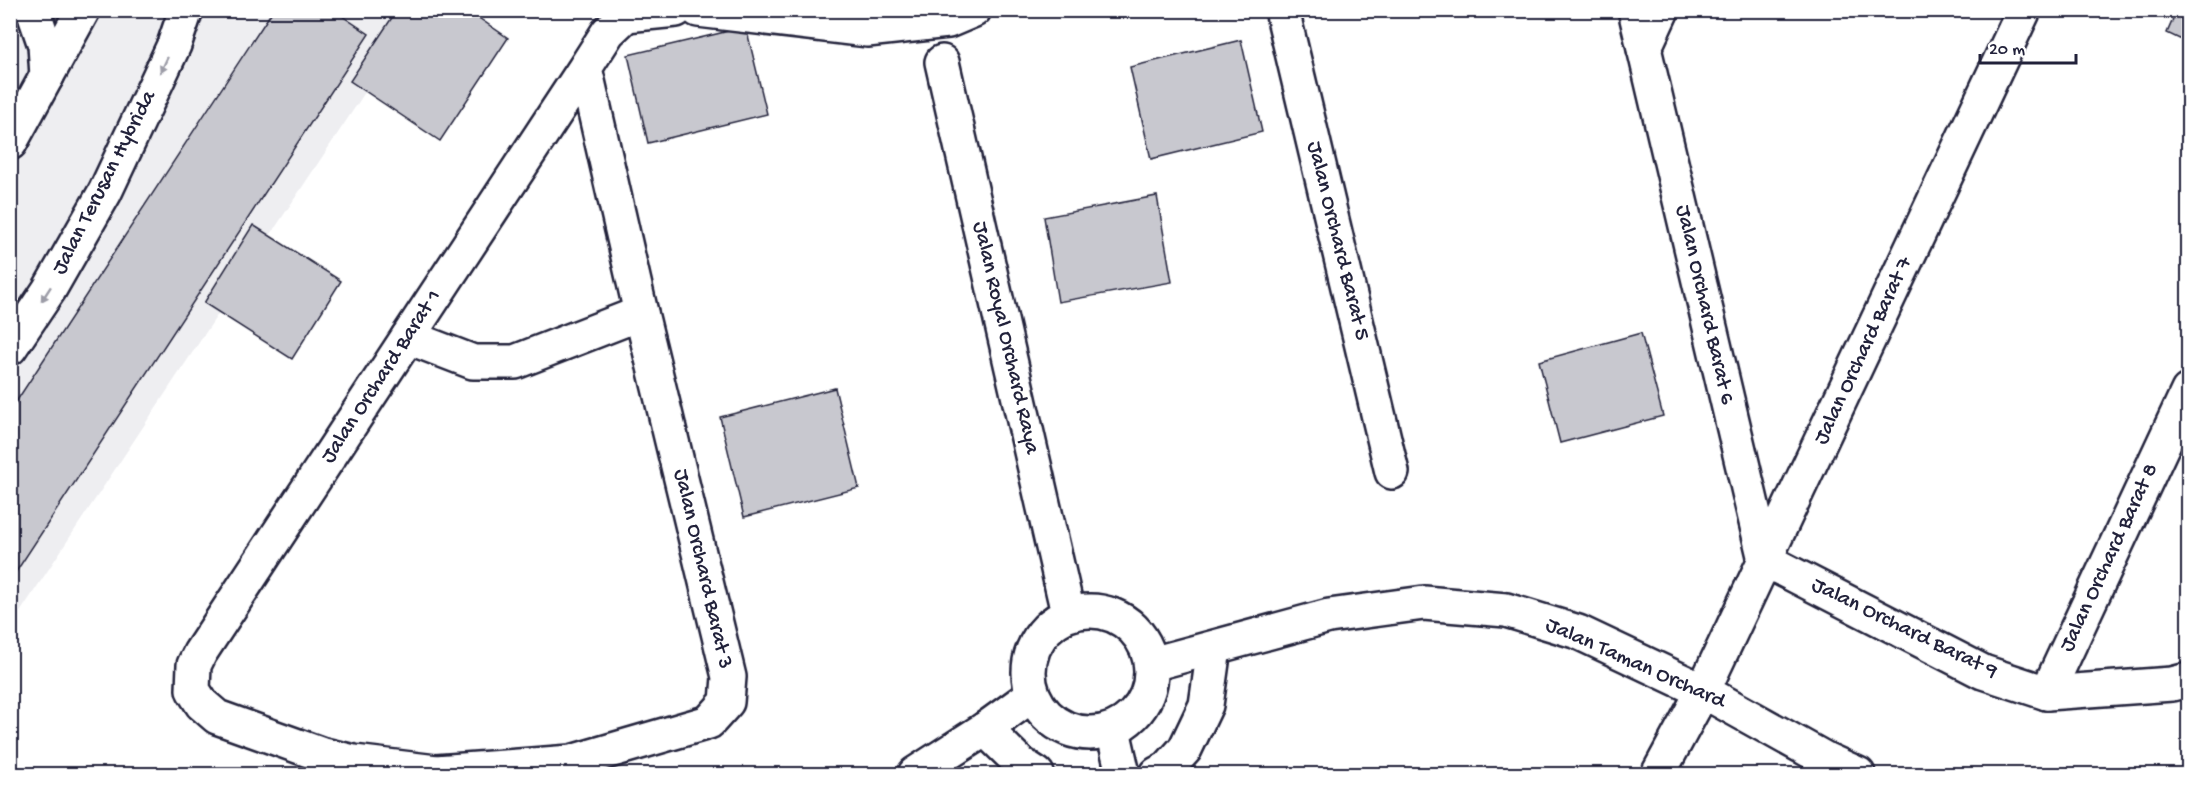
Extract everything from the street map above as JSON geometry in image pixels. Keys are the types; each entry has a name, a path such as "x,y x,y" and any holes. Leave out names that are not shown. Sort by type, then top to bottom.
{"street":[{"path":"33,10 45,45 46,76"},
{"path":"10,143 83,10"},
{"name":"Jalan Terusan Hybrida","path":"10,348 49,290 105,192 174,45 186,10"},
{"path":"585,68 608,32 626,15 676,10"},
{"path":"698,10 867,30 902,18 957,14"},
{"name":"Jalan Orchard Barat 5","path":"1282,10 1392,472"},
{"name":"Jalan Orchard Barat 6","path":"1635,10 1759,573"},
{"path":"1644,49 1662,10"},
{"name":"Jalan Orchard Barat 7","path":"1658,774 1708,679 1759,573 2024,10"},
{"name":"Jalan Royal Orchard Raya","path":"957,14 942,62 1068,613"},
{"path":"902,18 942,62"},
{"name":"Jalan Orchard Barat 3","path":"194,690 202,704 216,717 320,754 354,762 436,772 571,762 709,722 727,702 729,677 641,313 585,68"},
{"name":"Jalan Orchard Barat 1","path":"194,690 194,665 200,653 585,68"},
{"path":"408,337 473,362 515,362 641,313"},
{"name":"Jalan Orchard Barat 8","path":"2047,693 2188,391"},
{"name":"Jalan Orchard Barat 9","path":"1759,573 1983,672 2047,693 2172,684 2188,680"},
{"name":"Jalan Taman Orchard","path":"1152,664 1329,616 1424,603 1506,610 1578,632 1708,679 1825,759 1858,774"},
{"path":"1105,611 1121,620 1137,630 1152,664 1149,691 1135,714 1113,730 1081,733 1052,720 1032,695 1029,662 1042,633 1068,613 1105,611"},
{"path":"1157,774 1168,768 1185,749 1206,705 1214,648"},
{"path":"915,774 985,729 1032,695"},
{"path":"985,729 1020,763 1036,774"},
{"path":"1113,730 1123,774"}],"shaded area":[{"path":"11,11 419,11 11,626"}],"building":[{"path":"273,10 333,10 369,34 10,581 10,411"},
{"path":"397,10 467,10 508,38 440,141 350,81"},
{"path":"2177,10 2188,10 2188,43 2167,33"},
{"path":"746,27 767,114 648,143 628,55"},
{"path":"1241,40 1262,132 1151,159 1130,67"},
{"path":"1157,196 1172,282 1058,302 1044,217"},
{"path":"253,225 341,281 292,359 204,303"},
{"path":"1641,333 1663,416 1560,443 1539,361"},
{"path":"835,388 859,488 744,517 720,417"}]}
